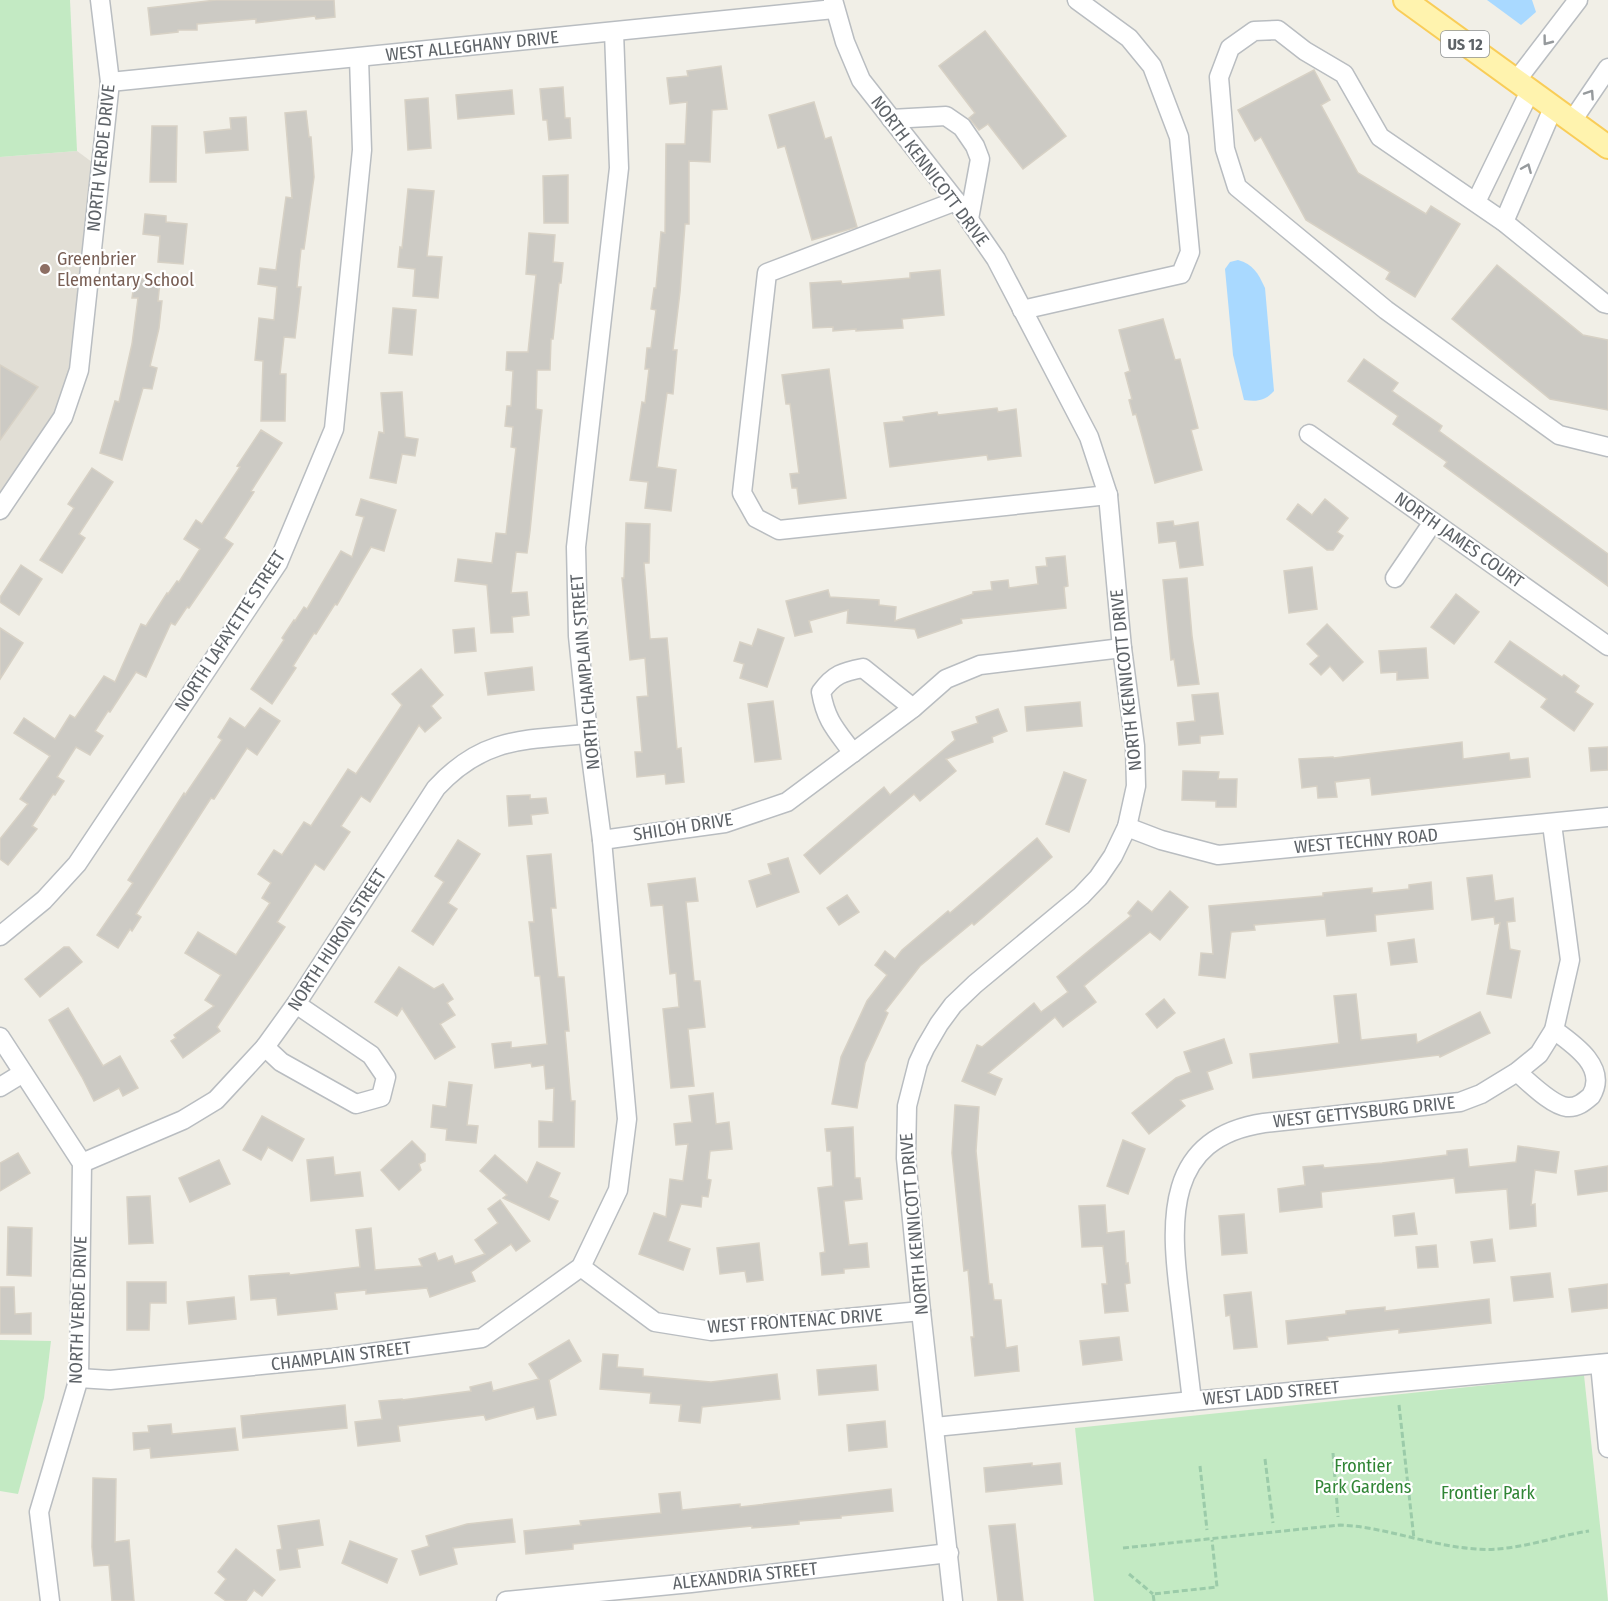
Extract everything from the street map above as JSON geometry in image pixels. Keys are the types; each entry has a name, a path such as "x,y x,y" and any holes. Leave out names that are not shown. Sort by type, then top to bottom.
{"main road":[{"name":"US 12","path":"1406,0 1608,147"}],"street":[{"name":"NORTH VERDE DRIVE","path":"0,510 63,417 79,370 110,82 100,0"},
{"path":"1022,310 1181,274 1190,252 1179,137 1152,66 1129,38 1077,0"},
{"path":"1476,202 1523,86 1578,0"},
{"name":"WEST ALLEGHANY DRIVE","path":"110,82 614,32 834,5"},
{"name":"NORTH KENNICOTT DRIVE","path":"834,5 861,80 956,201 996,259 1089,437 1108,495 1122,648 1135,746 1136,786 1127,827 1113,856 1098,878 1080,896 953,1005 939,1024 922,1056 909,1096 905,1129 906,1158 953,1601"},
{"path":"1608,304 1504,222 1380,137 1344,74 1305,51 1278,30 1254,31 1230,48 1219,76 1225,149 1237,187 1386,310 1559,435 1608,447"},
{"name":"NORTH CHAMPLAIN STREET","path":"581,1267 618,1190 627,1119 602,840 578,636 576,547 619,168 614,32"},
{"name":"NORTH LAFAYETTE STREET","path":"0,936 44,900 77,864 278,563 334,429 362,150 359,58"},
{"path":"1572,121 1608,68"},
{"path":"1504,222 1553,108"},
{"path":"891,119 946,116 962,127 975,146 980,159 969,219"},
{"path":"956,201 767,273 742,493 756,518 779,530 1108,495"},
{"name":"NORTH JAMES COURT","path":"1310,434 1608,646"},
{"path":"1395,578 1433,522"},
{"name":"SHILOH DRIVE","path":"602,840 725,823 787,802 913,708 946,679 980,665 1122,648"},
{"path":"853,753 827,719 821,692 831,679 846,671 863,668 913,708"},
{"name":"NORTH HURON STREET","path":"82,1163 183,1120 216,1100 265,1047 296,1004 436,788 450,774 468,760 496,746 513,741 588,734"},
{"name":"WEST TECHNY ROAD","path":"1127,827 1161,840 1218,855 1608,817"},
{"name":"WEST GETTYSBURG DRIVE","path":"1192,1401 1174,1258 1173,1229 1180,1188 1190,1167 1203,1150 1220,1136 1251,1125 1460,1102 1481,1094 1517,1072 1539,1054 1554,1030 1570,960 1552,824"},
{"path":"265,1047 280,1062 356,1104 381,1097 386,1077 371,1055 296,1004"},
{"path":"1517,1072 1548,1098 1566,1107 1582,1104 1600,1089 1603,1076 1600,1066 1589,1054 1554,1030"},
{"path":"0,1037 82,1163"},
{"path":"0,1086 23,1073"},
{"name":"NORTH VERDE DRIVE","path":"50,1601 39,1512 79,1378 82,1163"},
{"name":"WEST FRONTENAC DRIVE","path":"581,1267 655,1322 711,1330 921,1311"},
{"name":"CHAMPLAIN STREET","path":"79,1378 110,1380 333,1358 482,1338 581,1267"},
{"path":"1604,1364 1608,1448"},
{"name":"WEST LADD STREET","path":"935,1427 1604,1364"},
{"name":"ALEXANDRIA STREET","path":"506,1601 692,1592 949,1553"}],"path":[{"path":"1399,1405 1414,1539"},
{"path":"1333,1453 1338,1517"},
{"path":"1265,1459 1273,1523"},
{"path":"1200,1466 1207,1530"},
{"path":"1123,1548 1340,1526 1360,1526 1456,1547 1500,1549 1589,1531"},
{"path":"1153,1594 1217,1587 1212,1540"},
{"path":"1129,1574 1153,1594 1154,1601"}],"shaded area":[{"name":"Greenbrier Elementary School","path":"77,151 100,168 63,417 0,510 0,157"}],"green space":[{"path":"0,0 70,0 77,151 0,157"},
{"path":"0,1340 51,1341 44,1398 18,1494 0,1491"},
{"name":"Frontier Park","path":"1584,1375 1608,1601 1094,1601 1075,1428"}],"water":[{"path":"1487,0 1532,0 1536,12 1521,25"},
{"path":"1238,260 1248,264 1254,270 1265,288 1274,391 1264,399 1257,401 1244,400 1233,355 1225,269 1230,262"}],"building":[{"path":"216,0 334,0 335,17 316,19 315,16 256,23 256,19 197,24 197,30 178,30 178,32 151,35 148,8"},
{"path":"985,31 1066,136 1023,169 988,124 979,130 969,118 975,113 939,66"},
{"path":"721,66 727,109 712,110 710,162 689,161 689,224 685,224 673,350 677,350 673,394 667,393 657,467 676,470 671,511 645,508 648,482 630,480 642,402 645,403 649,369 645,369 647,348 651,348 656,310 651,309 654,288 656,288 661,232 665,233 666,144 685,144 687,102 670,104 667,78 688,76 687,71"},
{"path":"1314,70 1330,100 1321,105 1358,173 1426,214 1431,206 1460,224 1415,297 1386,279 1390,272 1306,220 1261,137 1255,141 1238,110"},
{"path":"563,87 565,118 570,118 571,138 549,140 547,120 543,120 540,89"},
{"path":"512,90 514,114 458,119 456,95"},
{"path":"428,98 431,148 408,150 405,100"},
{"path":"814,102 825,139 831,137 857,227 812,240 785,146 778,148 769,115"},
{"path":"306,111 309,137 311,137 314,177 304,249 301,249 297,287 301,287 295,338 284,337 280,374 286,374 285,421 261,421 263,361 255,360 259,318 274,320 277,287 258,284 260,268 276,270 286,197 292,198 285,113"},
{"path":"246,117 248,150 206,153 204,132 231,129 230,118"},
{"path":"152,126 177,126 176,182 150,182"},
{"path":"568,175 568,223 544,223 543,176"},
{"path":"408,189 434,191 427,256 442,257 438,298 413,296 415,269 398,267"},
{"path":"145,214 166,216 166,222 187,224 183,264 158,262 160,236 143,234"},
{"path":"529,233 555,235 553,262 563,263 553,339 551,339 550,370 537,370 536,409 542,410 527,553 516,552 511,593 527,592 529,615 512,617 513,632 491,633 487,585 455,581 458,559 492,563 496,533 506,534 516,448 511,447 513,427 505,426 507,406 511,406 513,371 506,370 507,352 528,352 536,275 526,274"},
{"path":"1497,265 1583,335 1608,340 1608,410 1550,399 1452,319"},
{"path":"940,270 944,315 902,319 903,328 833,331 833,327 813,328 810,283 841,281 842,284 910,278 910,273"},
{"path":"135,278 160,281 158,301 162,301 159,328 150,366 157,368 152,389 143,388 122,460 100,453 115,401 119,402 132,344 138,298 132,298"},
{"path":"393,308 416,310 412,355 389,353"},
{"path":"1163,319 1175,360 1180,359 1198,428 1191,430 1202,470 1155,483 1136,414 1133,415 1129,400 1132,399 1125,373 1130,371 1119,330"},
{"path":"1364,359 1398,383 1392,391 1442,426 1439,431 1608,554 1608,586 1444,466 1447,462 1393,424 1398,416 1348,381"},
{"path":"0,365 38,387 0,440"},
{"path":"829,369 846,498 799,504 797,488 792,488 790,474 799,473 790,404 786,404 782,375"},
{"path":"402,392 405,437 418,439 415,456 402,454 396,483 370,478 379,432 384,433 381,393"},
{"path":"997,408 998,412 1016,409 1021,456 988,460 987,455 890,467 884,423 904,421 903,417 937,412 938,415"},
{"path":"261,430 282,443 224,538 233,544 189,608 187,607 175,625 171,623 146,677 136,672 110,712 108,711 95,731 103,736 90,755 76,747 57,777 64,781 32,826 37,829 8,865 0,859 0,839 28,804 20,799 50,756 14,733 24,718 55,739 70,715 75,718 104,676 115,682 141,624 146,626 200,549 184,539 196,520 202,524 240,467 237,466"},
{"path":"92,468 113,482 79,534 85,538 62,573 40,560 74,508 68,504"},
{"path":"361,499 396,510 384,551 371,547 337,605 335,604 316,634 314,633 293,666 296,668 272,704 251,689 284,640 282,638 294,620 304,607 307,609 341,551 352,557 364,517 356,515"},
{"path":"1325,499 1348,518 1337,532 1343,536 1333,550 1327,550 1287,519 1298,504 1312,515"},
{"path":"1173,521 1174,526 1198,522 1203,565 1180,568 1176,541 1159,543 1157,523"},
{"path":"626,523 650,524 649,563 644,563 650,639 667,638 677,749 681,748 684,782 666,784 665,774 637,777 635,752 642,752 637,697 648,696 645,658 630,660 622,578 624,578"},
{"path":"1065,556 1068,586 1064,587 1066,608 961,619 962,623 918,638 915,629 847,623 848,610 809,621 812,632 795,636 786,601 828,590 830,597 879,600 879,605 896,607 895,621 973,594 973,592 992,590 991,582 1008,580 1009,588 1038,584 1036,567 1047,566 1046,558"},
{"path":"21,565 42,579 19,615 0,602 0,597"},
{"path":"1312,567 1317,609 1289,613 1284,571"},
{"path":"1187,578 1199,684 1178,686 1174,659 1171,660 1163,580"},
{"path":"1456,594 1479,612 1454,644 1431,627"},
{"path":"1327,624 1363,662 1343,681 1330,666 1321,675 1310,664 1319,656 1307,644"},
{"path":"0,628 23,643 0,679"},
{"path":"474,628 476,651 455,653 453,630"},
{"path":"758,629 784,638 767,687 740,678 744,664 734,661 740,642 752,646"},
{"path":"1510,641 1579,686 1575,692 1593,704 1574,731 1541,707 1547,699 1495,662"},
{"path":"1426,648 1428,678 1397,680 1397,672 1381,673 1379,651"},
{"path":"532,667 534,690 488,695 485,673"},
{"path":"421,669 443,695 431,706 441,718 425,732 419,725 370,802 361,796 341,826 350,832 324,870 315,864 277,922 285,927 217,1027 220,1031 183,1058 171,1041 176,1038 174,1035 214,1006 205,1000 221,975 185,953 198,932 236,955 270,903 262,898 271,883 258,874 274,850 282,855 304,822 311,826 348,769 356,774 402,705 392,694"},
{"path":"1218,693 1223,734 1200,736 1200,743 1179,745 1177,723 1195,721 1192,695"},
{"path":"773,701 781,759 755,762 748,704"},
{"path":"1080,702 1082,726 1027,731 1025,707"},
{"path":"260,708 280,721 257,755 247,748 214,799 211,798 136,914 141,917 132,931 130,929 118,948 97,935 133,883 128,880 184,793 185,795 222,740 218,737 230,718 245,728"},
{"path":"998,709 1007,731 992,737 993,742 946,759 956,771 920,801 914,794 820,874 804,855 884,787 890,795 955,740 952,732 978,723 976,717"},
{"path":"1462,742 1463,759 1509,753 1510,760 1528,758 1530,777 1372,795 1370,778 1335,782 1337,797 1318,798 1317,786 1302,788 1299,759 1334,758"},
{"path":"1608,747 1608,770 1591,771 1589,748"},
{"path":"1183,771 1219,772 1218,779 1237,779 1236,807 1216,807 1216,801 1182,800"},
{"path":"1064,772 1086,780 1069,832 1046,824"},
{"path":"530,795 530,799 546,798 548,813 531,815 532,824 509,826 507,796"},
{"path":"1037,838 1052,857 974,925 972,923 920,966 885,1011 888,1013 865,1063 857,1108 832,1104 841,1057 867,1001 887,975 875,965 885,951 895,959 902,950 948,911 950,913"},
{"path":"458,840 480,854 448,903 457,909 433,945 412,931 444,882 435,876"},
{"path":"551,854 556,908 551,908 558,977 564,977 569,1031 565,1031 571,1101 575,1101 574,1147 539,1147 539,1121 553,1122 554,1088 546,1089 544,1065 532,1067 531,1063 495,1068 492,1044 511,1042 511,1048 547,1044 540,976 535,976 529,922 534,922 527,856"},
{"path":"788,858 799,892 757,907 749,881 771,874 768,864"},
{"path":"1492,875 1495,901 1513,898 1515,921 1507,922 1510,949 1520,951 1511,998 1487,994 1500,923 1495,924 1494,917 1472,920 1467,878"},
{"path":"695,878 698,901 686,902 694,981 700,981 705,1027 688,1029 694,1086 671,1088 663,1009 679,1007 676,973 670,974 663,905 651,906 648,884"},
{"path":"1431,882 1433,909 1375,915 1376,931 1327,936 1325,919 1254,925 1255,930 1231,932 1225,978 1199,975 1201,953 1213,954 1209,906 1323,896 1323,893 1372,888 1372,893 1409,889 1409,885"},
{"path":"1170,891 1188,907 1160,940 1150,932 1084,986 1096,1002 1063,1027 1055,1017 988,1073 1002,1079 995,1095 962,1081 977,1045 982,1047 1034,1003 1041,1012 1068,992 1057,977 1131,916 1128,913 1138,901 1152,912"},
{"path":"847,895 859,912 839,925 827,908"},
{"path":"1414,939 1417,962 1391,965 1388,943"},
{"path":"64,947 69,947 82,962 40,997 25,979"},
{"path":"399,967 434,989 443,984 453,999 447,1003 455,1015 440,1024 455,1047 435,1059 402,1008 397,1016 375,1002"},
{"path":"1356,994 1361,1040 1416,1034 1417,1043 1480,1012 1490,1033 1440,1057 1439,1055 1253,1078 1250,1054 1339,1043 1334,996"},
{"path":"1164,999 1175,1013 1157,1028 1146,1014"},
{"path":"68,1008 103,1066 120,1056 138,1088 123,1096 119,1088 94,1101 49,1020"},
{"path":"1224,1039 1232,1063 1207,1072 1213,1089 1180,1100 1185,1106 1149,1134 1132,1113 1176,1078 1191,1072 1184,1052"},
{"path":"449,1082 472,1085 467,1125 478,1126 476,1143 446,1140 447,1129 431,1127 433,1105 446,1107"},
{"path":"713,1093 716,1124 729,1122 732,1149 710,1151 707,1179 711,1180 708,1197 702,1196 701,1207 681,1204 668,1241 690,1249 683,1270 639,1254 654,1213 666,1217 670,1179 683,1181 688,1144 676,1145 674,1124 692,1122 689,1096"},
{"path":"955,1105 979,1107 976,1151 989,1284 992,1284 994,1300 1001,1300 1006,1348 1017,1346 1019,1371 975,1376 968,1270 964,1271 952,1153"},
{"path":"262,1116 304,1139 292,1161 268,1147 261,1160 243,1150"},
{"path":"853,1127 855,1178 860,1178 862,1199 844,1201 849,1245 867,1243 869,1267 844,1269 844,1273 822,1275 820,1253 825,1252 818,1188 833,1186 831,1151 827,1151 825,1129"},
{"path":"1123,1140 1145,1149 1128,1194 1107,1186"},
{"path":"412,1141 425,1154 425,1161 419,1164 421,1170 399,1190 381,1170"},
{"path":"1518,1146 1559,1152 1556,1173 1535,1170 1531,1205 1535,1204 1536,1226 1510,1229 1507,1189 1456,1193 1454,1178 1321,1192 1322,1207 1280,1212 1278,1189 1305,1185 1303,1167 1323,1165 1324,1168 1382,1163 1447,1155 1447,1151 1467,1149 1469,1167 1516,1162"},
{"path":"18,1153 30,1173 0,1191 0,1163"},
{"path":"495,1155 527,1183 537,1162 560,1173 549,1197 558,1201 549,1220 503,1198 507,1195 480,1171"},
{"path":"333,1157 335,1175 360,1172 363,1196 311,1201 307,1160"},
{"path":"219,1160 230,1184 190,1202 179,1178"},
{"path":"1608,1166 1608,1191 1578,1195 1575,1171"},
{"path":"150,1196 153,1243 129,1244 127,1197"},
{"path":"500,1200 530,1241 516,1251 511,1244 471,1272 475,1281 430,1297 427,1288 366,1294 366,1290 335,1293 337,1309 278,1315 276,1298 251,1300 249,1276 289,1273 290,1275 360,1267 356,1230 371,1228 375,1270 422,1266 419,1259 435,1253 438,1261 452,1256 455,1264 485,1254 475,1240 498,1223 488,1209"},
{"path":"1105,1205 1107,1233 1124,1231 1130,1283 1125,1284 1128,1311 1105,1313 1102,1284 1107,1284 1103,1246 1082,1247 1079,1206"},
{"path":"1414,1213 1417,1234 1395,1236 1393,1216"},
{"path":"1244,1214 1247,1253 1222,1255 1219,1216"},
{"path":"8,1227 32,1228 31,1276 7,1275"},
{"path":"1492,1239 1495,1261 1474,1263 1471,1242"},
{"path":"759,1243 763,1280 747,1282 745,1271 720,1274 717,1248"},
{"path":"1436,1245 1438,1267 1418,1268 1416,1247"},
{"path":"1550,1273 1553,1297 1514,1301 1511,1277"},
{"path":"127,1282 166,1282 166,1303 150,1303 149,1330 127,1330"},
{"path":"1608,1284 1608,1308 1572,1312 1569,1289"},
{"path":"0,1287 14,1287 15,1314 31,1313 31,1334 0,1334"},
{"path":"1251,1292 1257,1347 1234,1349 1230,1315 1226,1316 1224,1295"},
{"path":"234,1297 236,1319 189,1324 187,1302"},
{"path":"1489,1299 1491,1323 1399,1333 1399,1329 1288,1344 1286,1321 1346,1314 1346,1311 1385,1307 1385,1311"},
{"path":"1119,1337 1122,1360 1083,1365 1080,1341"},
{"path":"569,1340 581,1361 549,1380 556,1415 537,1419 534,1407 486,1420 484,1415 398,1426 400,1441 358,1446 355,1422 382,1419 379,1401 471,1391 470,1387 491,1382 493,1391 539,1379 529,1364"},
{"path":"603,1354 618,1355 617,1367 643,1369 643,1376 711,1382 777,1374 780,1399 702,1407 700,1423 679,1421 681,1405 650,1403 651,1393 600,1389"},
{"path":"876,1365 878,1390 819,1395 817,1370"},
{"path":"345,1405 347,1428 243,1438 241,1416"},
{"path":"885,1421 887,1447 849,1451 847,1425"},
{"path":"171,1424 172,1434 235,1428 238,1450 151,1458 150,1448 134,1450 133,1433 149,1432 148,1426"},
{"path":"1032,1463 1032,1466 1060,1463 1062,1484 986,1492 984,1468"},
{"path":"93,1478 116,1479 115,1542 129,1540 134,1601 112,1601 109,1565 94,1566"},
{"path":"891,1489 893,1511 799,1521 799,1524 752,1528 752,1526 573,1544 573,1549 526,1554 524,1531 581,1525 580,1521 661,1513 659,1494 680,1492 682,1510 740,1504 740,1507"},
{"path":"512,1519 515,1542 453,1548 457,1564 420,1575 412,1551 429,1546 426,1536 467,1524"},
{"path":"319,1520 323,1545 297,1549 300,1567 280,1570 277,1550 282,1549 278,1526"},
{"path":"1015,1524 1023,1601 998,1601 989,1526"},
{"path":"350,1541 397,1559 387,1583 342,1563"},
{"path":"236,1549 275,1580 262,1596 254,1590 246,1601 226,1601 215,1593 226,1579 218,1572"}],"place":[{"name":"Greenbrier Elementary School","path":"45,269"}],"park label":[{"name":"Frontier Park Gardens","path":"1363,1476"}]}
